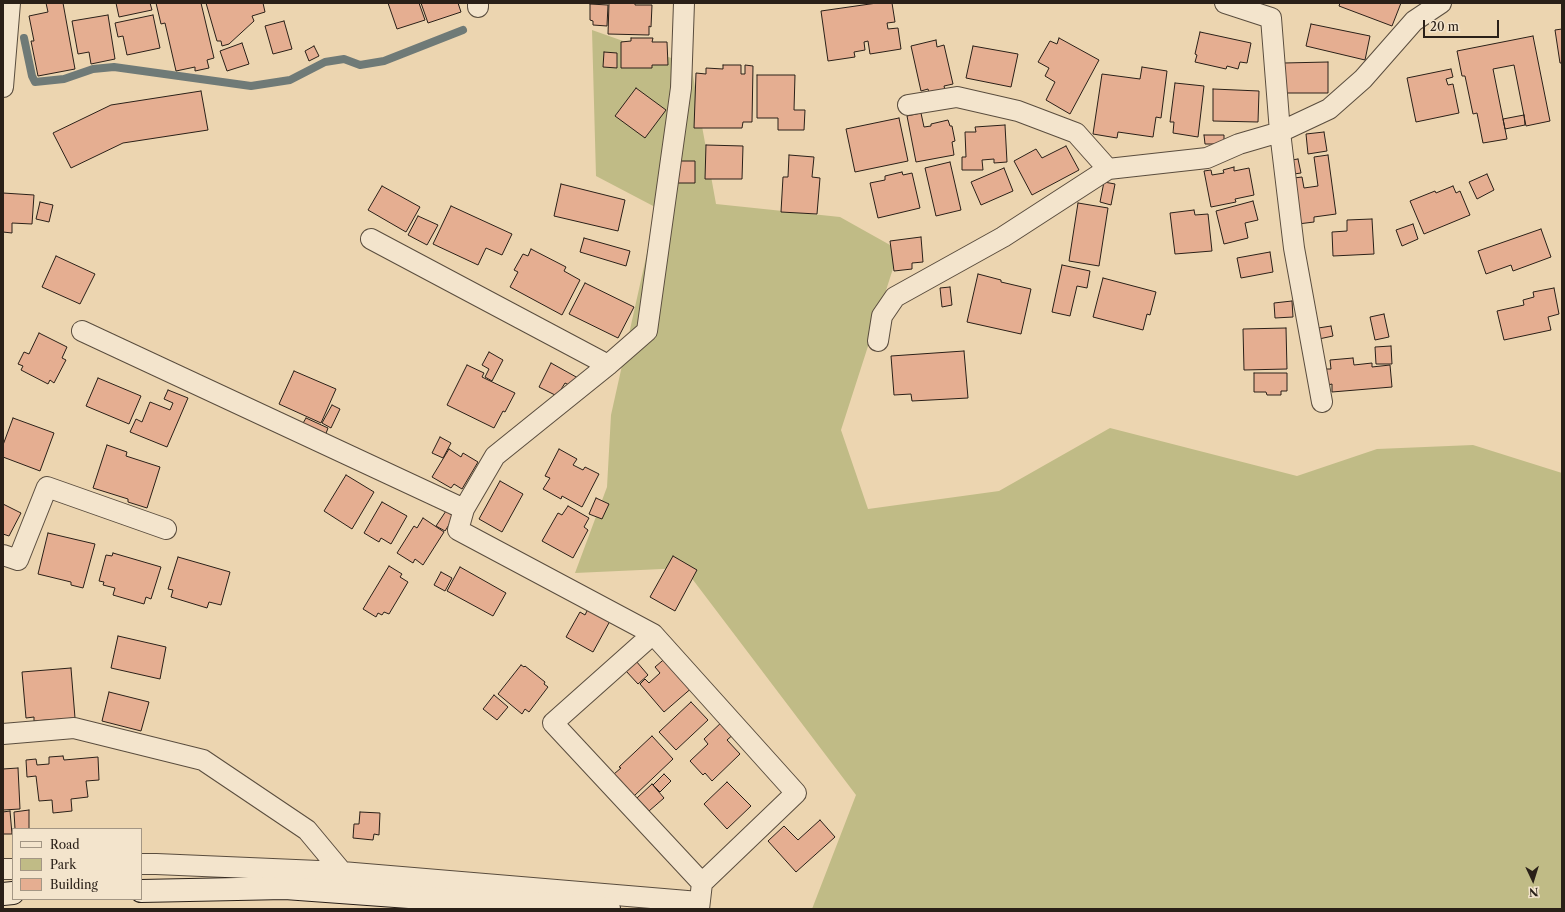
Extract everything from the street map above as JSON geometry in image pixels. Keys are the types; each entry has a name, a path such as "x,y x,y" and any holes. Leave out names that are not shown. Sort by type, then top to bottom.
{"street":[{"path":"3,87 10,3"},
{"path":"684,3 681,88 647,332 495,456 464,509 458,530 653,634 796,793 700,898"},
{"path":"1225,3 1271,18 1280,132 1294,248 1322,402"},
{"path":"878,341 882,316 895,297 1004,237 1108,169 1207,158 1239,144 1280,132 1329,109 1363,80 1414,21 1441,3"},
{"path":"908,105 957,97 1018,111 1076,133 1108,169"},
{"path":"371,239 608,365"},
{"path":"82,331 464,509"},
{"path":"3,555 18,560 47,487 166,529"},
{"path":"653,634 553,723 700,898"},
{"path":"3,734 74,728 203,760 307,830 342,872"},
{"path":"142,864 342,872 700,898"},
{"path":"142,891 285,888 423,898 588,906 609,909"}],"green space":[{"path":"592,30 691,65 716,204 840,217 899,250 841,430 868,509 999,491 1110,428 1297,476 1377,449 1473,445 1562,473 1562,909 812,909 856,795 684,568 575,573 607,487 611,415 657,208 596,176"}],"building":[{"path":"46,3 63,3 75,69 38,76 31,41 34,41 29,16 48,12"},
{"path":"116,3 150,3 152,10 119,17"},
{"path":"156,3 201,3 214,58 207,60 209,68 195,71 195,67 176,71 165,23 161,24"},
{"path":"206,3 263,3 265,12 252,16 254,21 229,44 222,46 221,41 217,41"},
{"path":"388,3 419,3 425,20 397,29"},
{"path":"421,3 458,3 461,12 428,23"},
{"path":"609,3 635,3 635,5 652,5 649,35 608,34"},
{"path":"877,3 892,3 895,22 887,23 888,29 898,28 901,49 870,54 868,41 864,42 865,50 854,52 855,57 828,61 821,11"},
{"path":"1340,3 1401,3 1392,26 1339,6"},
{"path":"590,4 608,5 607,26 593,25 593,21 590,20"},
{"path":"108,15 115,59 91,64 89,52 78,54 72,21"},
{"path":"153,15 160,48 127,55 123,36 118,37 115,23"},
{"path":"284,21 292,49 273,54 265,26"},
{"path":"1311,24 1370,36 1365,60 1306,46"},
{"path":"1562,29 1562,63 1560,63 1555,30"},
{"path":"1200,32 1251,43 1247,63 1240,62 1238,69 1227,66 1226,69 1195,62 1197,55 1195,54"},
{"path":"1533,36 1550,121 1526,126 1514,65 1493,69 1507,139 1483,143 1477,113 1473,114 1465,76 1462,76 1457,51"},
{"path":"631,38 653,38 652,42 667,42 668,65 652,65 652,68 621,68 621,42 631,41"},
{"path":"1059,38 1099,60 1070,114 1046,100 1055,82 1045,76 1049,68 1038,62 1050,41 1057,44"},
{"path":"936,40 937,47 944,45 953,84 944,86 945,90 929,93 928,89 921,91 911,46"},
{"path":"242,43 249,64 227,71 220,51"},
{"path":"314,46 319,56 309,61 305,51"},
{"path":"973,46 1018,54 1011,87 966,78"},
{"path":"604,52 617,53 617,68 603,67"},
{"path":"1328,62 1328,93 1285,93 1284,63"},
{"path":"723,65 741,65 741,74 745,74 745,65 753,66 752,122 743,122 742,128 694,128 696,73 706,74 706,68 723,69"},
{"path":"1142,67 1167,71 1161,118 1156,117 1153,137 1118,132 1117,138 1093,134 1102,74 1140,79"},
{"path":"1451,69 1453,77 1446,79 1448,85 1453,84 1459,113 1416,122 1407,78"},
{"path":"757,75 795,75 794,110 805,110 804,130 778,130 778,118 757,118"},
{"path":"1175,83 1204,86 1198,137 1173,133 1174,122 1170,122"},
{"path":"636,88 666,110 645,138 615,116"},
{"path":"1213,89 1259,91 1258,122 1213,121"},
{"path":"201,91 208,130 123,143 71,168 53,133 111,105"},
{"path":"921,113 924,127 948,120 950,126 952,126 955,141 952,142 954,155 916,162 907,116"},
{"path":"1524,115 1525,125 1505,129 1503,119"},
{"path":"899,118 908,161 855,172 846,129"},
{"path":"1005,125 1007,162 994,163 994,159 982,160 983,170 962,170 962,157 966,157 965,132 976,132 975,127"},
{"path":"1324,132 1327,151 1308,154 1306,134"},
{"path":"1204,135 1224,135 1224,144 1205,144"},
{"path":"706,145 743,146 742,179 705,179"},
{"path":"1066,146 1079,170 1032,195 1014,161 1036,149 1042,158"},
{"path":"789,155 814,157 812,177 820,178 817,214 781,212 783,177 788,177"},
{"path":"1328,155 1336,214 1314,217 1314,222 1298,224 1286,179 1302,177 1304,188 1318,186 1314,157"},
{"path":"1298,159 1301,173 1287,175 1285,161"},
{"path":"677,161 695,161 695,183 677,183"},
{"path":"950,162 961,210 936,216 925,168"},
{"path":"1234,167 1234,171 1249,168 1254,195 1235,199 1236,202 1211,207 1204,171 1211,170 1212,175 1224,173 1223,170"},
{"path":"1004,168 1013,191 981,205 971,182"},
{"path":"902,172 903,175 912,173 920,208 878,218 870,183 885,180 885,176"},
{"path":"1487,174 1494,190 1477,199 1469,182"},
{"path":"1104,182 1115,184 1111,205 1100,202"},
{"path":"561,184 625,200 618,231 554,216"},
{"path":"382,186 420,207 406,232 368,210"},
{"path":"1453,186 1456,193 1460,191 1470,215 1424,234 1410,201 1435,191 1436,193"},
{"path":"3,193 34,195 32,224 12,223 12,233 3,232"},
{"path":"1253,201 1258,220 1245,223 1248,238 1224,244 1216,211"},
{"path":"40,202 53,205 49,222 36,219"},
{"path":"1078,203 1108,208 1099,266 1069,261"},
{"path":"451,206 512,234 502,255 486,248 478,265 433,244"},
{"path":"1194,210 1195,215 1208,214 1212,251 1175,254 1170,213"},
{"path":"418,216 438,225 427,245 408,235"},
{"path":"1372,219 1374,254 1333,256 1332,232 1347,231 1347,220"},
{"path":"1413,224 1418,239 1402,246 1396,230"},
{"path":"1541,229 1551,257 1513,271 1511,265 1486,274 1478,251"},
{"path":"921,237 923,262 912,263 912,269 894,271 890,241"},
{"path":"584,238 630,251 626,266 580,252"},
{"path":"531,249 566,267 564,271 580,280 562,315 510,287 518,272 514,270 523,254 528,256"},
{"path":"1270,252 1273,272 1241,278 1237,258"},
{"path":"56,256 95,274 80,304 42,287"},
{"path":"1062,265 1090,271 1087,288 1077,286 1070,316 1052,312"},
{"path":"978,274 1001,280 1001,282 1031,289 1021,334 967,322"},
{"path":"1103,278 1156,292 1150,315 1147,314 1143,330 1093,317"},
{"path":"585,283 634,307 618,338 569,314"},
{"path":"950,287 952,305 942,307 940,288"},
{"path":"1554,288 1559,314 1548,317 1551,330 1504,340 1497,311 1524,305 1523,300 1534,297 1533,292"},
{"path":"1292,301 1293,317 1275,318 1274,303"},
{"path":"1384,314 1389,337 1375,340 1370,317"},
{"path":"1331,326 1333,336 1314,340 1312,329"},
{"path":"1286,328 1287,369 1244,370 1243,329"},
{"path":"39,333 67,347 62,358 66,360 54,383 50,380 48,384 21,370 23,366 18,364 24,352 29,354"},
{"path":"1391,346 1392,364 1376,364 1375,347"},
{"path":"964,351 968,398 912,401 911,394 894,395 891,356"},
{"path":"489,352 503,360 492,381 485,377 489,369 482,365"},
{"path":"1353,358 1354,365 1372,363 1372,367 1390,365 1392,387 1332,392 1332,384 1328,385 1326,369 1331,369 1330,360"},
{"path":"551,363 578,378 573,387 565,383 557,396 539,387"},
{"path":"467,365 484,373 482,377 515,393 505,412 503,411 494,428 447,405"},
{"path":"294,371 336,389 321,423 279,404"},
{"path":"1254,373 1287,373 1287,391 1281,391 1281,395 1267,395 1266,392 1254,392"},
{"path":"98,378 141,396 129,424 86,406"},
{"path":"168,390 188,398 167,447 130,432 136,419 142,422 150,402 170,410 173,403 164,399"},
{"path":"332,405 340,409 331,428 322,423"},
{"path":"13,418 54,433 40,471 3,457 3,445"},
{"path":"306,418 328,428 325,436 302,425"},
{"path":"440,437 451,443 443,458 432,453"},
{"path":"107,445 127,452 126,456 160,467 147,508 128,502 128,499 93,488"},
{"path":"449,449 461,457 463,453 478,462 462,489 454,484 451,488 432,477"},
{"path":"559,449 577,459 573,465 583,470 585,467 599,474 582,507 562,496 561,499 543,489 550,478 545,476"},
{"path":"346,475 374,492 352,529 324,511"},
{"path":"500,481 523,494 502,532 479,519"},
{"path":"596,498 609,504 602,519 589,514"},
{"path":"382,502 407,516 391,544 381,538 379,542 364,533"},
{"path":"3,504 21,513 9,536 3,534"},
{"path":"568,506 589,518 584,527 588,530 573,558 542,541 558,513 562,515"},
{"path":"446,511 454,517 445,531 436,526"},
{"path":"423,518 444,532 423,565 415,559 413,563 397,553 414,526 417,528"},
{"path":"48,533 95,544 83,588 71,585 71,582 38,574"},
{"path":"113,553 161,567 151,599 146,597 144,604 113,595 115,588 103,585 104,582 99,581 106,555 112,556"},
{"path":"673,556 697,570 675,611 650,597"},
{"path":"178,557 230,572 221,605 209,602 207,608 171,597 173,590 168,589"},
{"path":"389,566 402,574 400,577 408,582 389,614 384,612 382,615 378,613 376,617 363,609"},
{"path":"460,567 506,593 493,616 447,591"},
{"path":"441,572 452,578 445,591 434,585"},
{"path":"588,609 610,621 593,652 566,637 580,612 585,615"},
{"path":"118,636 166,647 160,679 111,668"},
{"path":"668,656 694,686 664,712 640,684 645,679 649,683 660,673 655,667"},
{"path":"636,661 648,675 638,684 626,671"},
{"path":"521,665 524,667 525,666 545,682 544,684 548,687 529,712 525,709 522,714 498,694"},
{"path":"71,668 75,718 34,721 34,717 26,718 22,672"},
{"path":"109,692 149,702 141,731 102,721"},
{"path":"494,695 508,707 497,720 483,709"},
{"path":"691,702 708,720 676,750 659,732"},
{"path":"725,719 736,732 727,740 740,754 712,781 705,773 703,775 690,761 708,744 704,739"},
{"path":"652,736 673,759 634,796 614,774 621,768 619,767"},
{"path":"63,756 64,760 98,757 99,780 86,781 88,797 71,799 72,811 53,813 52,800 39,801 36,776 27,777 26,760 36,759 37,765 49,764 49,757"},
{"path":"18,768 20,809 3,810 3,769"},
{"path":"664,774 671,781 660,792 653,785"},
{"path":"727,782 751,806 727,829 704,804"},
{"path":"652,784 664,798 649,811 637,798"},
{"path":"29,810 29,828 15,828 14,812"},
{"path":"10,811 12,834 3,834 3,812"},
{"path":"360,812 380,813 379,835 374,834 373,840 353,838 354,824 359,824"},
{"path":"820,820 835,837 796,872 768,841 784,826 798,840"}],"waterway":[{"path":"24,38 32,76 35,82 64,79 93,69 114,67 251,86 290,80 325,62 344,59 360,65 384,61 463,30"}]}
